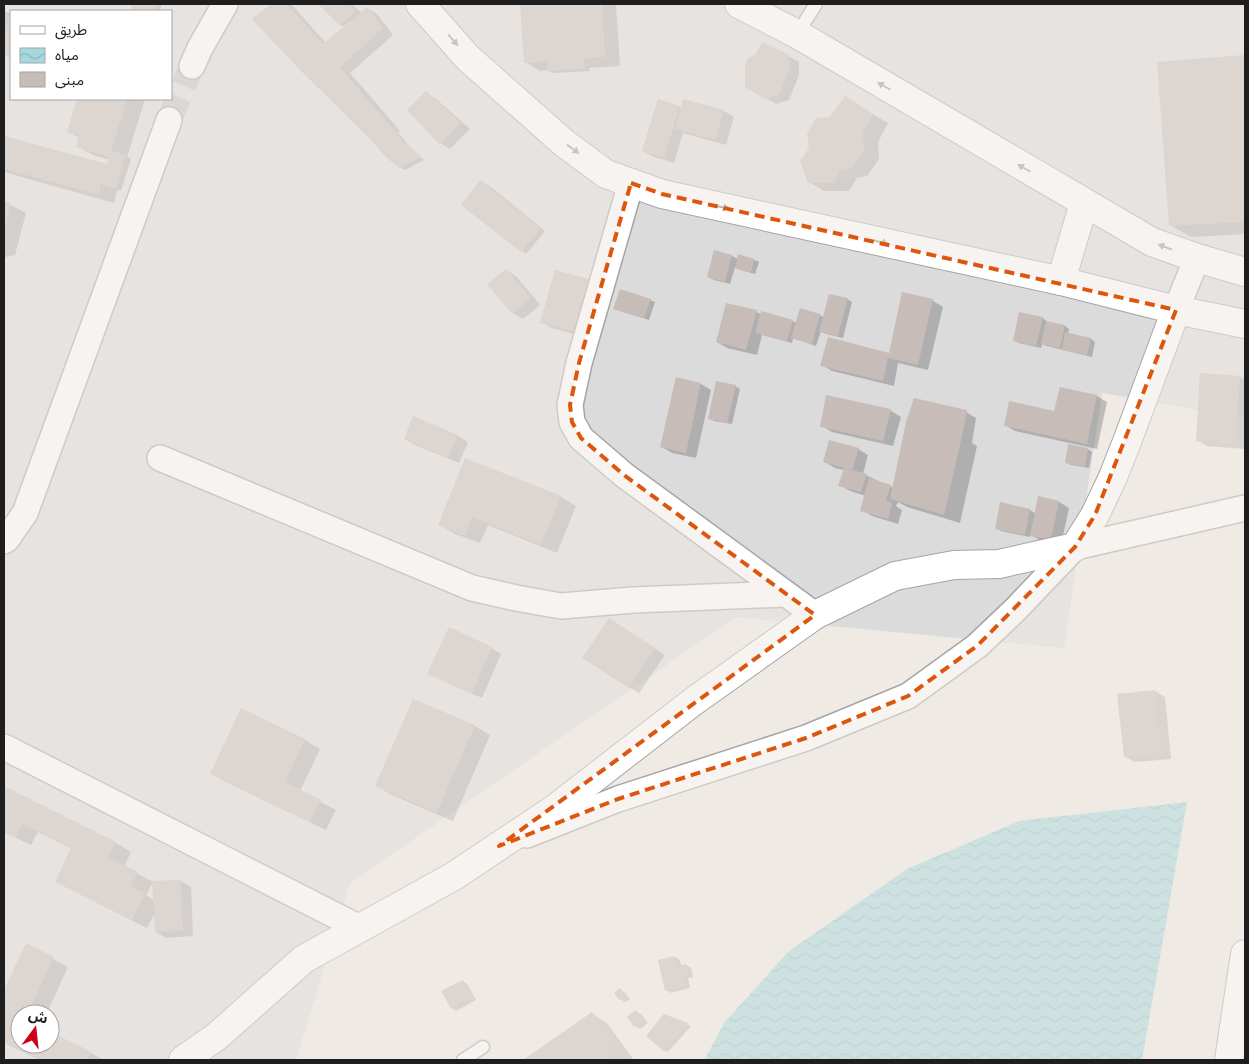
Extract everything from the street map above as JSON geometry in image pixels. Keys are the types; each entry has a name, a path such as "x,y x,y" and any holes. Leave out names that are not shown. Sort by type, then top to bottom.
{"street":[{"path":"192,66 225,4"},
{"path":"420,4 468,58 564,142 606,174 662,194 1061,281 1176,310 1245,324"},
{"path":"738,4 797,34 1152,242 1196,258 1245,272"},
{"path":"4,541 25,513 169,120"},
{"path":"631,183 579,362 570,405 572,422 581,438 624,475 815,615"},
{"path":"1061,281 1084,203"},
{"path":"499,846 618,799 806,738 908,696 977,646 1016,610 1075,547 1095,514 1113,477 1128,439 1196,258"},
{"path":"160,458 472,588 516,598 561,606 633,600 785,594"},
{"path":"182,1060 216,1037 304,959 454,876 553,810 694,701 815,615 895,576 954,565 999,564 1245,508"},
{"path":"4,747 360,928"},
{"path":"1229,1060 1245,954"}],"lane":[{"path":"797,34 816,4"},
{"path":"463,1060 483,1047"}],"highlighted area":[{"path":"631,183 662,194 1176,310 1095,515 1075,547 977,646 908,696 806,738 618,799 499,846 815,615 624,475 581,438 572,422 570,405 579,363"}],"shaded area":[{"path":"4,4 1245,4 1245,418 1102,393 1064,648 736,617 350,883 296,1060 4,1060"}],"water":[{"path":"1187,802 1142,1060 704,1060 725,1022 788,952 907,869 1019,821"}],"building":[{"path":"132,4 156,4 155,10 130,10"},
{"path":"271,4 287,4 323,44 367,7 383,28 340,67 404,142 421,157 399,168 299,69 252,19"},
{"path":"318,4 349,4 356,11 340,26"},
{"path":"520,4 602,4 605,57 584,59 585,69 547,71 547,61 524,63"},
{"path":"10,13 10,56 4,54 4,36"},
{"path":"763,42 789,55 790,69 779,95 765,99 745,87 745,66 748,58 755,55"},
{"path":"1245,55 1245,222 1169,226 1157,62"},
{"path":"426,91 461,123 439,144 407,110"},
{"path":"845,96 873,114 863,133 864,150 852,168 841,170 834,183 808,183 800,161 809,148 807,134 816,118 830,117"},
{"path":"658,99 680,106 664,158 642,151"},
{"path":"683,99 724,110 716,140 675,129"},
{"path":"77,100 127,100 111,151 126,155 116,189 101,184 99,195 4,169 4,136 107,164 109,157 76,147 79,136 67,132"},
{"path":"480,180 541,228 521,252 461,205"},
{"path":"4,201 11,203 4,229"},
{"path":"714,250 732,255 725,282 707,277"},
{"path":"738,254 754,259 751,273 735,268"},
{"path":"506,269 531,298 512,314 487,284"},
{"path":"555,270 592,280 578,333 540,323"},
{"path":"620,289 651,299 644,318 613,309"},
{"path":"902,292 933,299 918,365 888,358 883,381 820,366 828,337 889,353"},
{"path":"829,294 848,298 838,336 819,332"},
{"path":"726,303 757,310 746,350 716,342"},
{"path":"800,308 820,314 812,344 791,338"},
{"path":"761,311 793,320 787,341 755,333"},
{"path":"1019,312 1043,317 1036,346 1013,341"},
{"path":"1046,321 1065,325 1060,348 1041,344"},
{"path":"1065,332 1091,338 1087,355 1062,350"},
{"path":"1200,373 1240,376 1236,444 1196,441"},
{"path":"676,377 701,383 686,453 660,447"},
{"path":"716,381 736,385 727,423 708,419"},
{"path":"1060,387 1097,395 1087,444 1004,426 1009,401 1054,411"},
{"path":"826,395 891,409 883,441 820,427"},
{"path":"914,398 967,410 944,515 890,499 906,422"},
{"path":"413,416 458,435 448,458 404,439"},
{"path":"829,440 859,448 852,470 867,474 861,492 838,486 844,468 823,462"},
{"path":"1068,444 1088,448 1085,467 1065,463"},
{"path":"465,458 561,496 541,545 472,517 465,536 438,525"},
{"path":"869,478 891,485 886,500 892,503 888,519 860,511"},
{"path":"1038,496 1059,501 1051,540 1030,536"},
{"path":"1000,502 1030,509 1025,535 995,529"},
{"path":"609,618 655,648 629,688 582,658"},
{"path":"449,627 492,647 472,694 427,674"},
{"path":"1155,690 1161,754 1124,757 1117,694"},
{"path":"413,699 475,725 437,813 375,786"},
{"path":"241,708 305,739 285,782 321,800 310,822 210,774"},
{"path":"4,786 116,842 108,857 138,872 131,886 145,893 132,920 55,882 71,848 22,824 15,838 4,832"},
{"path":"181,880 183,931 155,932 152,881"},
{"path":"26,943 54,957 32,1004 10,1004 10,1046 4,1043 4,990"},
{"path":"675,956 677,966 686,964 689,974 684,976 686,986 665,991 658,960"},
{"path":"463,980 472,997 451,1009 441,991"},
{"path":"620,988 626,996 619,1000 614,993"},
{"path":"636,1010 644,1020 634,1027 627,1017"},
{"path":"592,1012 618,1050 604,1060 523,1060"},
{"path":"664,1014 688,1023 663,1051 646,1036"},
{"path":"60,1037 92,1052 88,1060 41,1060 28,1054 60,1054"}],"tunnel":[{"path":"169,120 192,66"}]}
